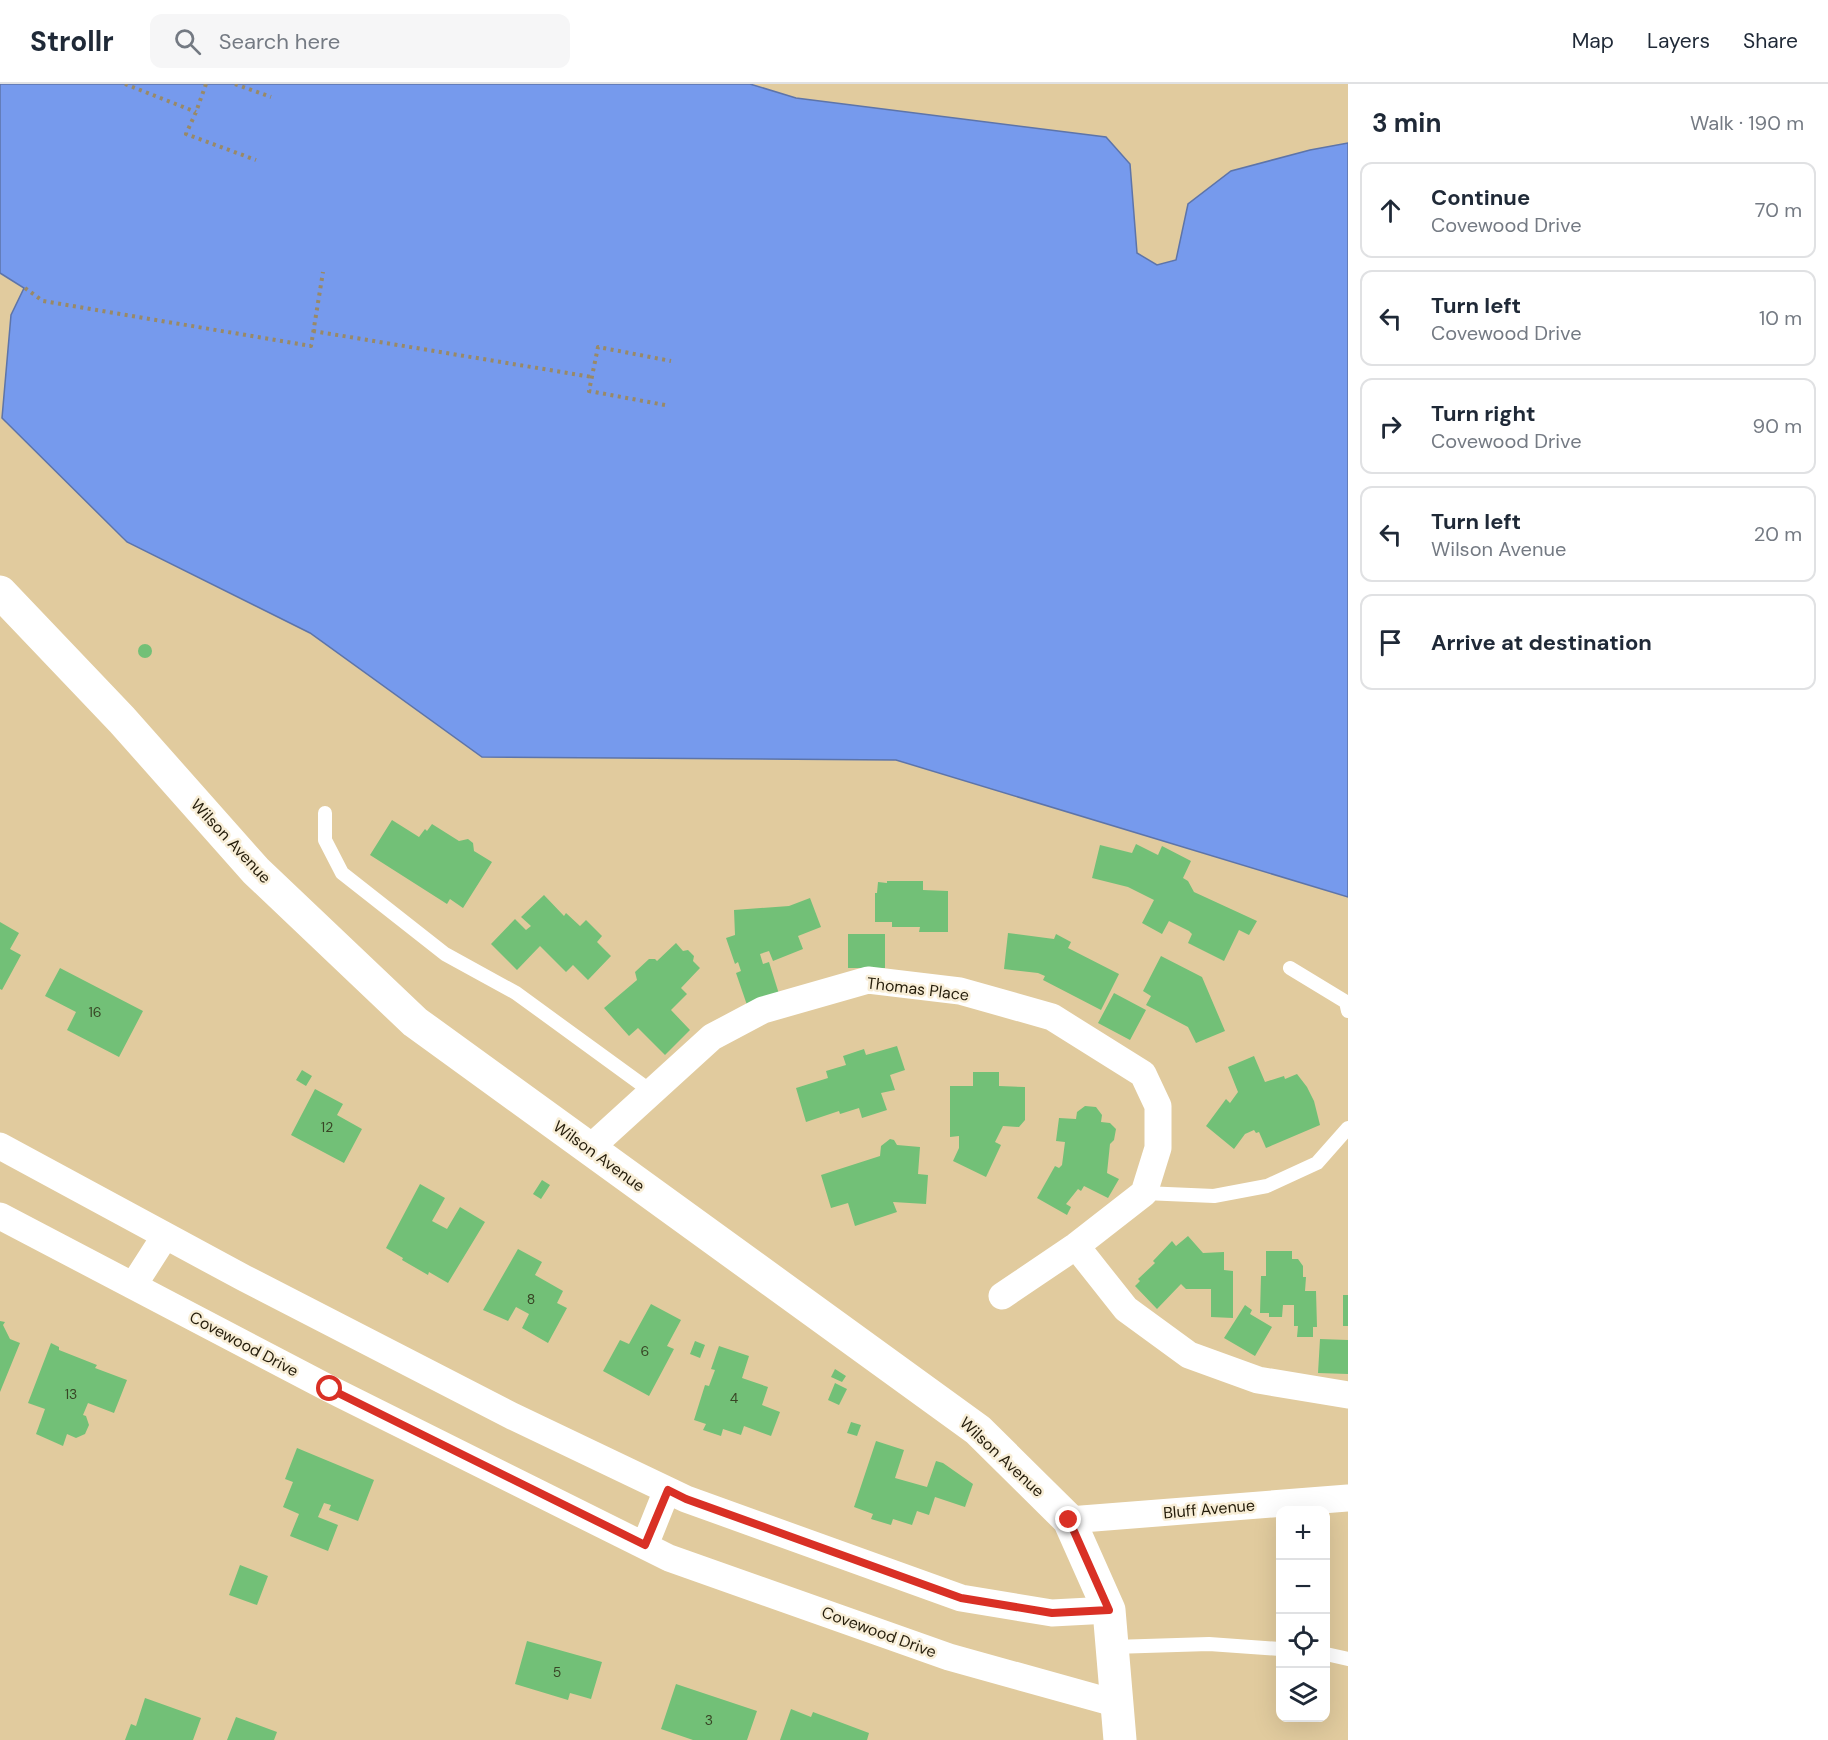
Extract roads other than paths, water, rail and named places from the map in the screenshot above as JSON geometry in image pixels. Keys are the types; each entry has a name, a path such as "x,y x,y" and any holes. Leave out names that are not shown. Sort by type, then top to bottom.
{"main road":[{"name":"Wilson Avenue","path":"0,592 122,720 256,871 415,1022 978,1430 1069,1520 1109,1610 1120,1740"}],"street":[{"name":"Thomas Place","path":"589,1149 712,1037 763,1010 868,980 960,991 1052,1017 1143,1074 1158,1106 1158,1148 1144,1193"},
{"path":"0,1146 165,1236 512,1416 686,1499 961,1598 1052,1613 1109,1610"},
{"path":"1002,1296 1076,1246 1144,1193"},
{"name":"Covewood Drive","path":"0,1216 330,1389 669,1558 949,1657 1118,1704"},
{"path":"133,1286 165,1236"},
{"path":"1076,1246 1126,1309 1190,1355 1258,1380 1348,1395"},
{"path":"645,1545 668,1490"},
{"name":"Bluff Avenue","path":"1069,1520 1348,1498"}],"lane":[{"path":"325,813 325,840 342,873 445,954 516,993 652,1092"},
{"path":"1290,968 1346,1002 1348,1011"},
{"path":"1144,1193 1214,1196 1267,1186 1317,1163 1348,1128"},
{"path":"1113,1647 1209,1644 1276,1649"},
{"path":"1330,1655 1348,1659"}],"water":[{"path":"0,84 750,84 796,98 1106,137 1130,164 1137,253 1157,265 1176,260 1188,204 1231,171 1310,150 1348,143 1348,897 896,760 482,757 310,633 127,542 2,418 11,315 24,288 0,273"}]}
